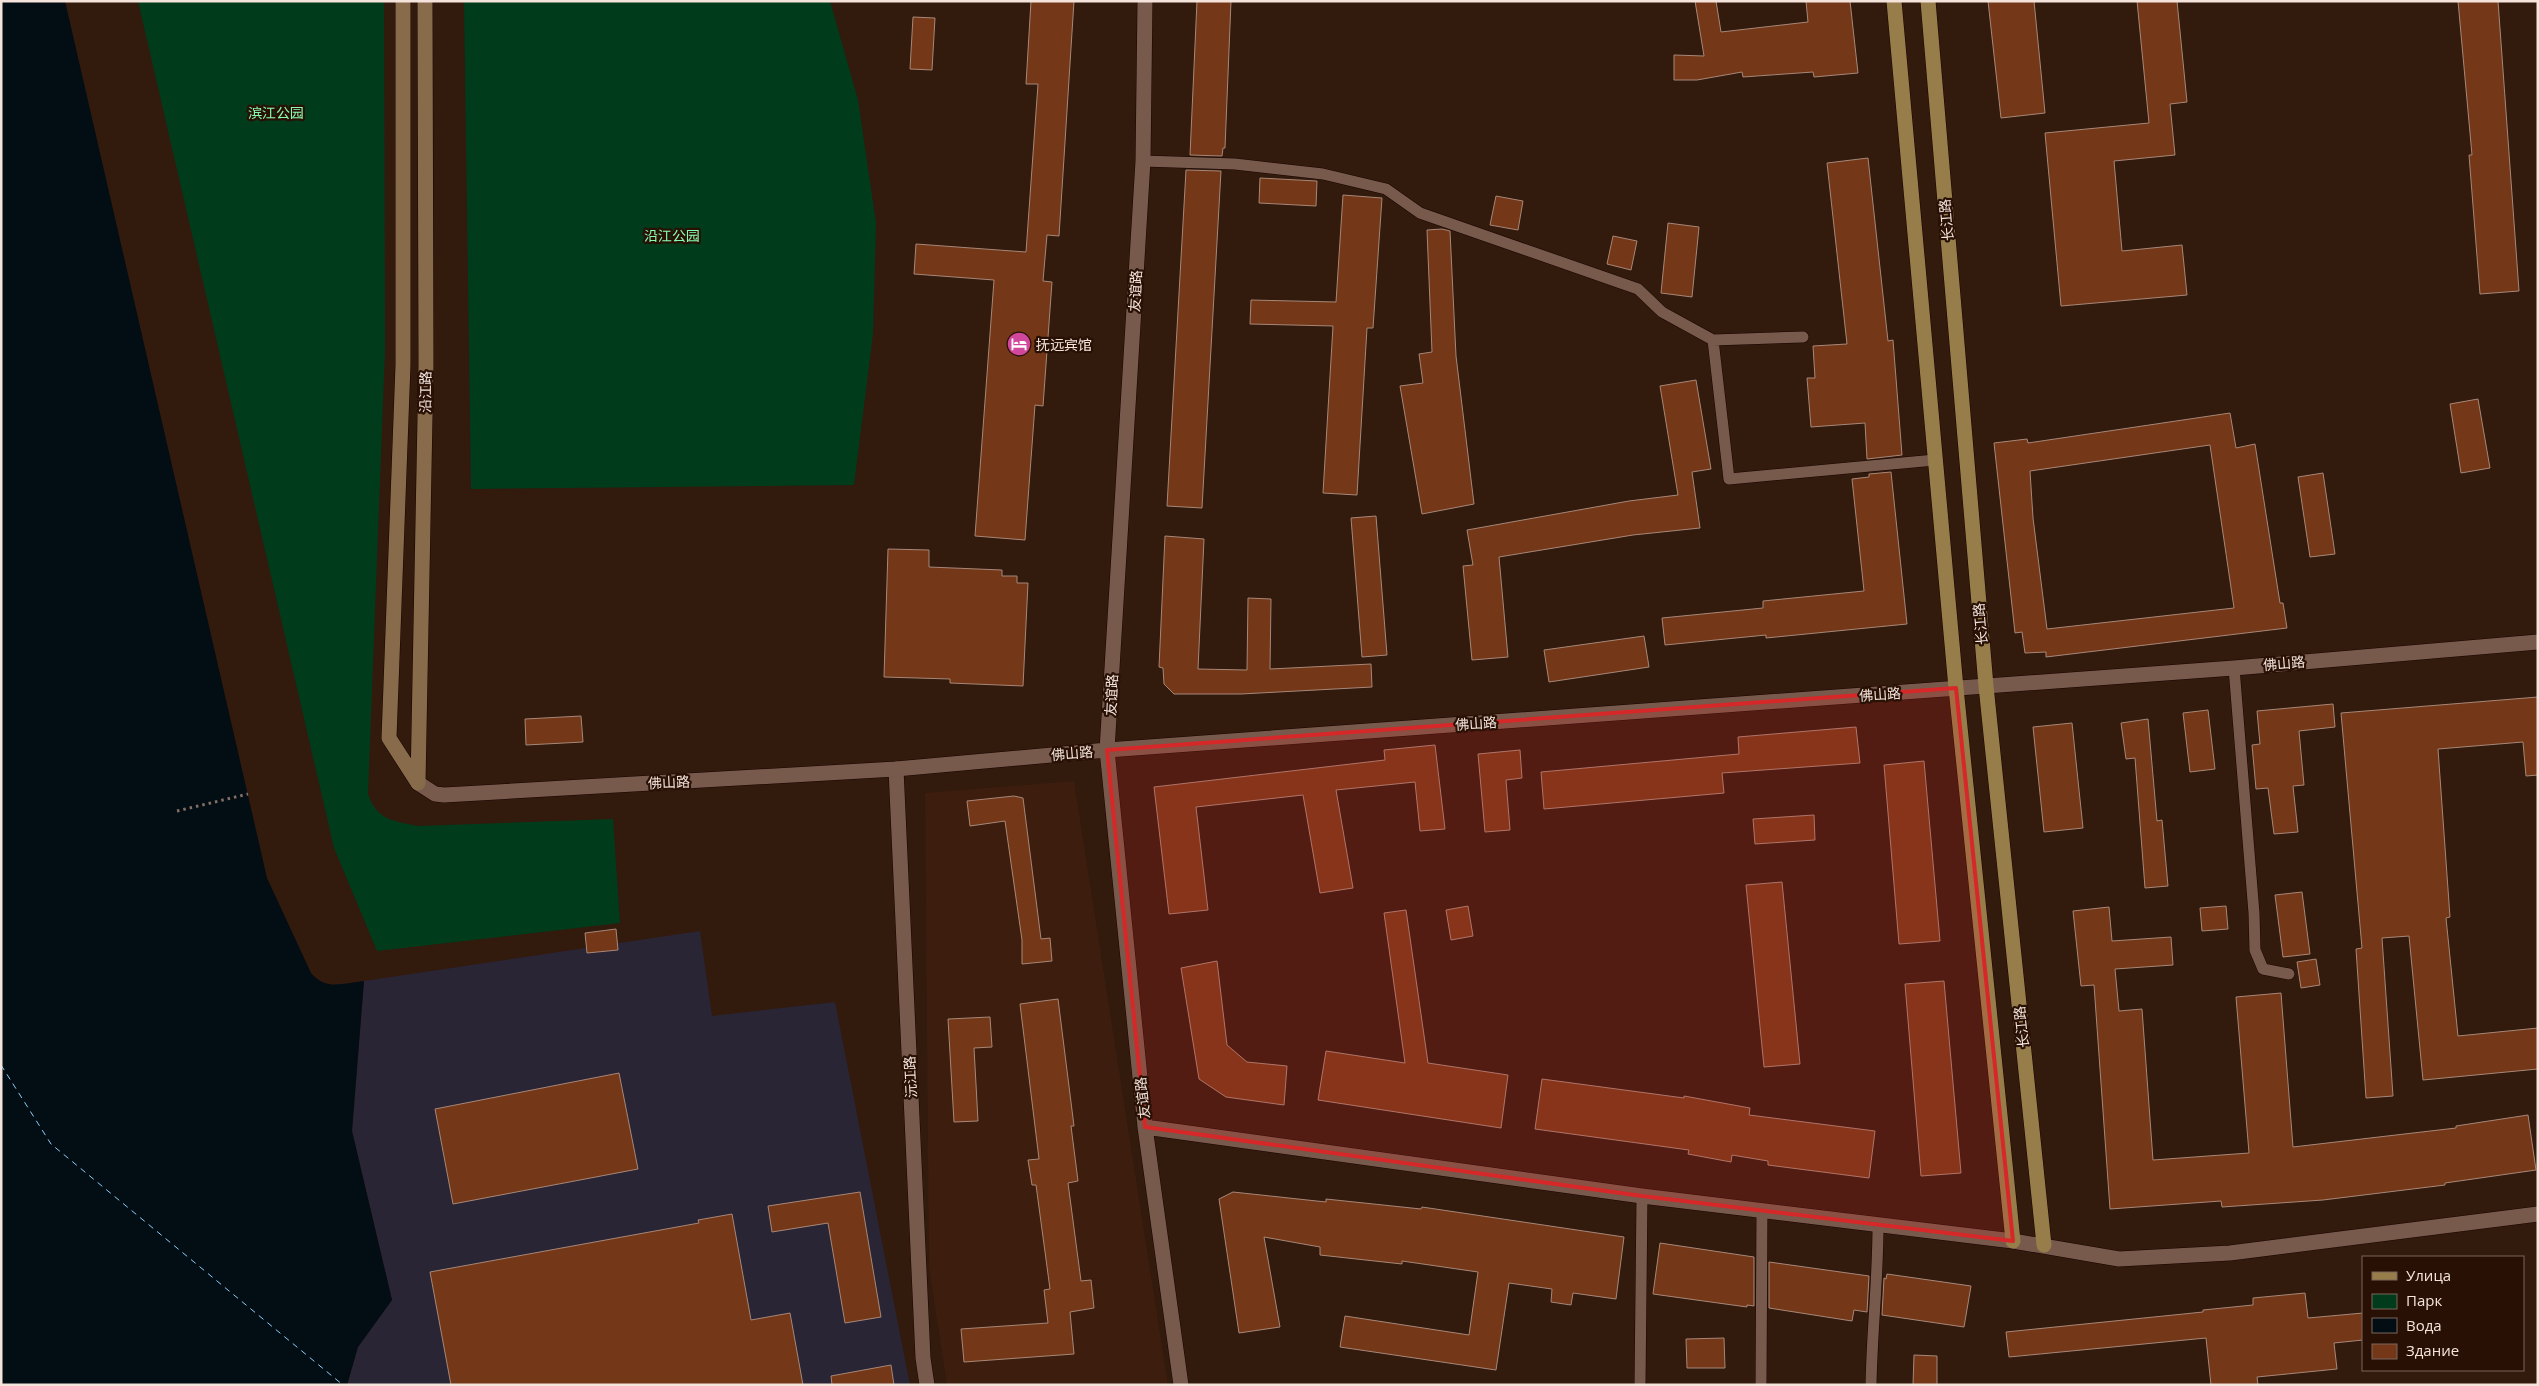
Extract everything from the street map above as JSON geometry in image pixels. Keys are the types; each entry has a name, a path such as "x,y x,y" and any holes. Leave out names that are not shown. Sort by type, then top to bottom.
{"main road":[{"path":"403,1 403,365 389,738 418,783"},
{"name":"沿江路","path":"418,783 426,356 426,1"},
{"path":"1894,1 1956,688 2014,1241"},
{"name":"长江路","path":"1928,1 1986,686 2044,1245"}],"street":[{"name":"友谊路","path":"1145,1 1143,161 1107,750 1145,1127 1181,1385"},
{"name":"佛山路","path":"418,783 430,792 444,795 896,769 1107,750 2234,668 2538,642"},
{"name":"沅江路","path":"896,769 923,1358 927,1385"},
{"path":"1145,1127 1642,1196 2044,1245 2120,1259 2230,1253 2538,1214"}],"lane":[{"path":"1143,161 1235,164 1323,174 1386,189 1420,212 1638,289 1662,312 1713,340 1803,337"},
{"path":"1713,340 1729,479 1935,460"},
{"path":"2234,668 2254,913 2255,950 2263,969 2289,974"},
{"path":"1640,1385 1642,1196"},
{"path":"1761,1385 1762,1210"},
{"path":"1871,1385 1872,1324 1878,1278 1878,1226"}],"path":[{"path":"177,811 248,794"}],"highlighted area":[{"path":"1956,688 2013,1241 1642,1196 1145,1127 1107,750"}],"shaded area":[{"path":"1074,781 1168,1385 947,1385 929,1268 925,793"},
{"path":"700,931 712,1016 835,1002 910,1385 347,1385 358,1347 392,1300 352,1131 364,981"}],"green space":[{"name":"滨江公园","path":"138,1 384,1 385,350 368,794 376,809 387,818 418,826 613,819 620,923 377,951 334,848"},
{"name":"沿江公园","path":"464,1 830,1 858,100 876,223 873,334 854,485 471,489"}],"water":[{"path":"1,1 65,1 267,878 311,973 317,979 329,984 364,981 352,1131 392,1300 358,1347 347,1385 1,1385"}],"building":[{"name":"抚远宾馆","path":"1031,1 1074,1 1059,236 1047,235 1043,281 1052,282 1043,406 1035,405 1025,540 975,536 994,280 914,274 916,244 1026,252 1038,84 1026,84"},
{"path":"1197,1 1231,1 1225,148 1223,148 1222,156 1190,155"},
{"path":"1695,1 1716,1 1721,32 1808,22 1806,1 1850,1 1858,73 1814,77 1813,72 1743,77 1742,72 1697,80 1674,80 1674,55 1704,56"},
{"path":"1988,1 2034,1 2045,113 2001,118"},
{"path":"2137,1 2177,1 2187,102 2170,104 2175,155 2114,161 2122,251 2182,245 2187,295 2061,306 2045,133 2149,123"},
{"path":"2458,1 2498,1 2519,291 2480,294 2469,155 2472,155"},
{"path":"913,17 935,18 932,70 910,69"},
{"path":"1868,158 1888,341 1893,340 1902,455 1867,459 1865,423 1811,427 1807,378 1815,378 1813,346 1847,344 1827,163"},
{"path":"1186,170 1221,171 1202,508 1167,506"},
{"path":"1260,178 1317,181 1316,206 1259,203"},
{"path":"1343,195 1382,198 1373,328 1367,328 1357,495 1323,493 1333,326 1250,324 1251,300 1336,302"},
{"path":"1496,196 1523,201 1518,230 1490,225"},
{"path":"1668,223 1699,227 1692,297 1661,293"},
{"path":"1442,229 1450,231 1456,356 1474,504 1422,514 1400,386 1423,383 1419,354 1432,352 1427,230"},
{"path":"1613,236 1637,241 1631,270 1607,264"},
{"path":"1696,380 1711,469 1692,472 1700,528 1633,535 1499,557 1508,657 1472,660 1463,566 1473,565 1467,530 1629,501 1678,495 1660,386"},
{"path":"2478,399 2490,468 2461,473 2450,404"},
{"path":"2230,413 2236,448 2255,444 2280,603 2283,603 2287,628 2046,657 2046,652 2025,653 2022,632 2015,633 1994,443 2027,439 2028,443","holes":["2210,445 2234,608 2047,629 2033,518 2030,471"]},
{"path":"1891,472 1907,624 1766,638 1766,635 1665,645 1662,618 1763,608 1763,601 1864,591 1852,479 1869,477 1869,474"},
{"path":"2323,473 2335,554 2310,557 2298,477"},
{"path":"1376,516 1387,655 1362,657 1351,518"},
{"path":"1165,536 1204,539 1198,669 1247,670 1248,598 1271,599 1270,669 1371,664 1372,687 1241,694 1174,694 1164,684 1163,668 1159,667"},
{"path":"888,549 929,550 929,567 1002,570 1002,576 1017,576 1017,583 1028,583 1023,686 950,683 950,679 884,677"},
{"path":"1644,636 1649,667 1549,682 1544,650"},
{"path":"2538,697 2538,775 2526,776 2523,742 2438,749 2450,917 2446,918 2458,1036 2538,1028 2538,1069 2423,1080 2409,936 2382,938 2393,1096 2366,1098 2356,949 2362,948 2341,713"},
{"path":"2333,704 2335,727 2299,731 2304,785 2293,786 2298,832 2274,834 2268,788 2256,789 2252,745 2260,744 2257,711"},
{"path":"2208,710 2215,769 2190,772 2183,713"},
{"path":"581,716 583,742 526,745 525,719"},
{"path":"2148,719 2157,821 2162,820 2168,886 2145,888 2135,758 2126,759 2121,723"},
{"path":"2072,723 2083,828 2044,832 2033,727"},
{"path":"1856,727 1860,763 1722,773 1724,793 1544,809 1541,772 1739,754 1738,737"},
{"path":"1435,745 1445,829 1420,831 1415,782 1336,790 1353,888 1320,893 1303,795 1196,807 1208,910 1169,914 1154,787 1385,760 1384,750"},
{"path":"1520,750 1522,778 1506,780 1510,830 1485,832 1478,754"},
{"path":"1924,761 1940,941 1899,944 1884,765"},
{"path":"1014,796 1023,798 1041,939 1050,938 1052,961 1022,964 1022,940 1005,821 970,826 967,801"},
{"path":"1814,815 1815,840 1755,844 1753,819"},
{"path":"1782,882 1800,1064 1764,1067 1746,885"},
{"path":"2302,892 2310,954 2283,957 2275,895"},
{"path":"1468,906 1473,936 1451,940 1446,910"},
{"path":"2226,906 2228,929 2202,931 2200,908"},
{"path":"2109,907 2112,941 2171,937 2173,965 2115,969 2119,1011 2142,1009 2153,1160 2249,1153 2236,997 2281,993 2293,1147 2456,1128 2456,1126 2528,1115 2536,1170 2445,1183 2445,1185 2323,1200 2222,1207 2221,1201 2110,1209 2094,985 2081,986 2073,911"},
{"path":"1406,910 1428,1063 1508,1075 1501,1128 1318,1100 1326,1051 1405,1063 1384,913"},
{"path":"616,929 618,950 587,953 585,933"},
{"path":"2316,959 2320,985 2301,988 2297,962"},
{"path":"1217,961 1227,1045 1247,1062 1287,1066 1284,1105 1226,1097 1199,1079 1181,968"},
{"path":"1944,981 1961,1173 1921,1176 1905,984"},
{"path":"1058,999 1074,1126 1071,1126 1078,1181 1068,1183 1081,1281 1091,1280 1094,1308 1070,1312 1074,1354 964,1362 961,1329 1048,1323 1044,1290 1050,1289 1036,1185 1032,1185 1028,1160 1039,1159 1020,1004"},
{"path":"990,1017 992,1047 974,1048 978,1121 954,1122 948,1019"},
{"path":"619,1073 638,1169 453,1204 435,1109"},
{"path":"1542,1079 1684,1098 1684,1096 1750,1108 1749,1115 1875,1131 1869,1178 1768,1165 1768,1161 1732,1155 1731,1162 1688,1154 1689,1150 1535,1129"},
{"path":"860,1192 881,1317 845,1323 828,1223 772,1232 768,1206"},
{"path":"1233,1192 1326,1202 1326,1199 1421,1209 1422,1207 1624,1237 1616,1299 1573,1293 1571,1305 1551,1302 1552,1289 1509,1283 1496,1370 1340,1347 1345,1316 1469,1335 1478,1272 1402,1261 1402,1264 1320,1255 1320,1247 1264,1237 1280,1327 1239,1333 1219,1199"},
{"path":"732,1214 751,1320 790,1313 803,1385 451,1385 430,1272 699,1223 698,1220"},
{"path":"1660,1243 1754,1257 1754,1306 1747,1305 1747,1307 1653,1294"},
{"path":"1769,1262 1869,1276 1867,1312 1854,1310 1852,1321 1769,1308"},
{"path":"1887,1274 1971,1286 1964,1327 1882,1315 1884,1278 1886,1279"},
{"path":"2305,1293 2308,1318 2362,1313 2362,1340 2334,1343 2337,1369 2257,1377 2258,1385 2211,1385 2206,1338 2009,1357 2006,1332 2203,1312 2203,1310 2253,1305 2253,1298"},
{"path":"1724,1338 1725,1368 1687,1368 1686,1339"},
{"path":"1914,1355 1937,1356 1937,1385 1913,1385"},
{"path":"891,1365 894,1385 832,1385 831,1376"}],"ferry route":[{"path":"1,1065 51,1144 343,1385"}],"place":[{"name":"抚远宾馆","path":"1019,344"}]}
